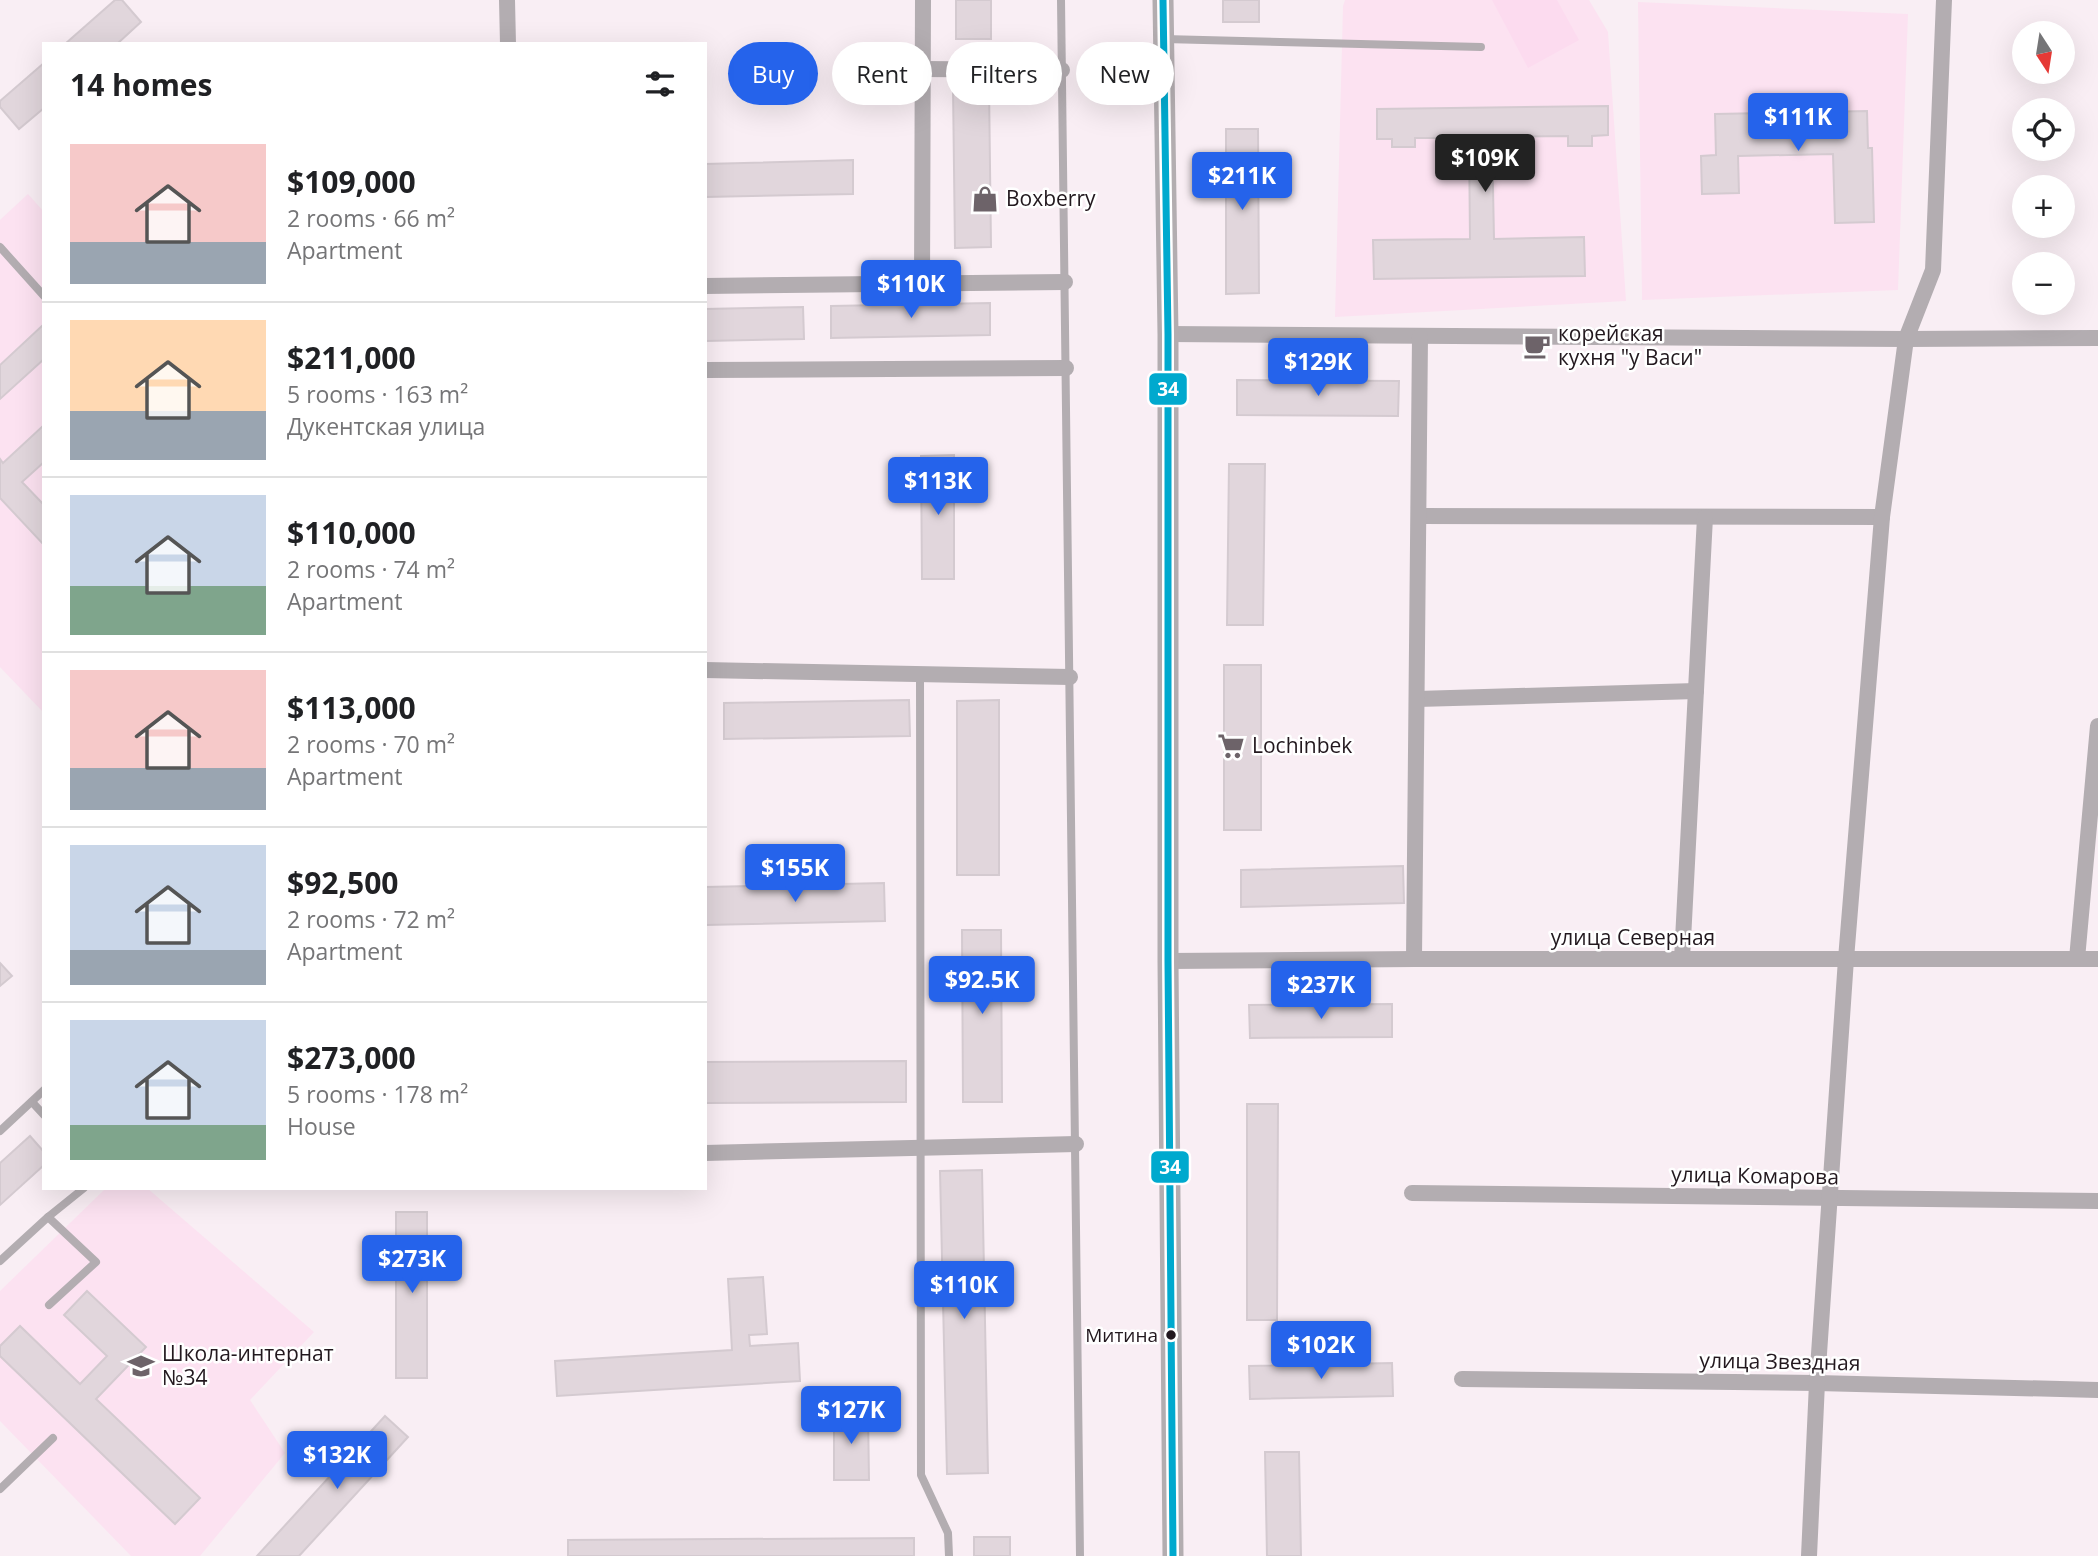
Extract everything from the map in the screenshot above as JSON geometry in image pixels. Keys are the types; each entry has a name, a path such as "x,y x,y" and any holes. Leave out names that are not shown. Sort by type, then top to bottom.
{"main road":[{"path":"1163,0 1173,1556"}],"street":[{"path":"507,0 508,42"},
{"path":"923,0 923,42"},
{"path":"1808,1556 1846,959 1882,517 1906,339 1933,270 1944,0"},
{"path":"922,284 923,105"},
{"path":"707,286 1065,282"},
{"path":"1167,334 2098,338"},
{"path":"1414,959 1420,336"},
{"path":"707,370 1066,368"},
{"path":"1419,516 1882,517"},
{"path":"1682,959 1705,517"},
{"path":"707,670 1070,677"},
{"path":"1417,698 1696,691"},
{"path":"2077,959 2098,726"},
{"name":"улица Северная","path":"1168,961 2098,959"},
{"path":"707,1153 1076,1144"},
{"name":"улица Комарова","path":"1412,1193 2098,1200"},
{"name":"улица Звездная","path":"1462,1379 1817,1383 2098,1390"}],"lane":[{"path":"1061,0 1062,42"},
{"path":"1164,39 1481,47"},
{"path":"1062,70 1080,1556"},
{"path":"0,247 42,294"},
{"path":"920,674 921,1475 948,1533 949,1556"},
{"path":"0,1131 42,1092"},
{"path":"32,1102 42,1113"},
{"path":"0,1261 82,1190"},
{"path":"48,1217 96,1262 49,1305"},
{"path":"0,1489 52,1438"}],"shaded area":[{"path":"1345,0 1589,0 1608,32 1626,301 1335,317"},
{"path":"1492,0 1557,0 1579,40 1528,68"},
{"path":"1638,2 1908,14 1898,290 1642,300"},
{"path":"28,194 42,210 42,711 0,667 0,220"},
{"name":"Школа-интернат №34","path":"104,1190 149,1190 314,1332 250,1400 285,1453 200,1556 131,1556 0,1421 0,1291"}],"building":[{"path":"115,0 122,0 141,22 119,42 67,42"},
{"path":"956,0 991,0 991,39 956,39"},
{"path":"1223,0 1259,0 1259,22 1223,22"},
{"path":"42,65 42,110 19,129 0,107 0,101"},
{"path":"953,105 989,105 991,247 955,248"},
{"path":"1608,106 1608,135 1592,136 1592,146 1568,146 1568,136 1492,137 1494,239 1584,237 1585,276 1374,279 1373,240 1470,239 1469,138 1415,138 1415,147 1392,147 1392,139 1377,139 1377,109"},
{"path":"1867,111 1868,148 1872,148 1874,222 1835,223 1833,154 1738,156 1739,193 1702,194 1701,156 1716,155 1715,114"},
{"path":"1226,129 1258,129 1259,293 1226,294"},
{"path":"853,160 853,194 707,197 707,164"},
{"path":"990,303 990,335 831,338 831,306"},
{"path":"803,307 804,339 707,341 707,309"},
{"path":"42,326 42,361 0,399 0,365"},
{"path":"1237,380 1399,381 1398,416 1237,415"},
{"path":"42,427 42,464 22,482 42,503 42,543 0,498 0,459 3,463"},
{"path":"954,455 954,579 922,579 921,456"},
{"path":"1229,464 1265,464 1263,625 1227,625"},
{"path":"1224,665 1261,665 1261,830 1224,830"},
{"path":"909,700 910,736 724,739 724,703"},
{"path":"999,700 999,875 957,875 957,701"},
{"path":"1403,866 1404,903 1241,907 1241,870"},
{"path":"884,883 885,921 707,925 707,887"},
{"path":"962,930 1001,930 1002,1102 963,1102"},
{"path":"0,963 12,976 0,986"},
{"path":"1392,1004 1392,1037 1250,1038 1249,1005"},
{"path":"906,1061 906,1102 707,1103 707,1062"},
{"path":"1247,1104 1278,1104 1277,1320 1247,1320"},
{"path":"30,1136 42,1150 42,1167 0,1205 0,1163"},
{"path":"982,1170 988,1473 947,1474 940,1171"},
{"path":"396,1212 427,1212 427,1378 396,1378"},
{"path":"763,1277 767,1334 749,1335 750,1346 798,1343 800,1381 557,1396 555,1361 732,1350 728,1279"},
{"path":"87,1291 146,1347 96,1399 200,1498 175,1524 0,1356 0,1346 20,1326 80,1384 107,1356 64,1315"},
{"path":"1392,1363 1393,1396 1250,1399 1249,1366"},
{"path":"834,1412 868,1412 869,1480 834,1480"},
{"path":"385,1416 408,1437 299,1556 257,1556"},
{"path":"1265,1452 1299,1452 1301,1556 1267,1556"},
{"path":"974,1537 1010,1537 1010,1556 974,1556"},
{"path":"914,1538 914,1556 568,1556 568,1540"}],"transit line":[{"name":"34","path":"1163,0 1168,334 1168,961 1173,1556"}],"place":[{"name":"Boxberry","path":"985,199"},
{"name":"корейская кухня \"у Васи\"","path":"1537,346"},
{"name":"Lochinbek","path":"1231,746"},
{"name":"Митина","path":"1171,1335"},
{"name":"Школа-интернат №34","path":"141,1366"}]}
